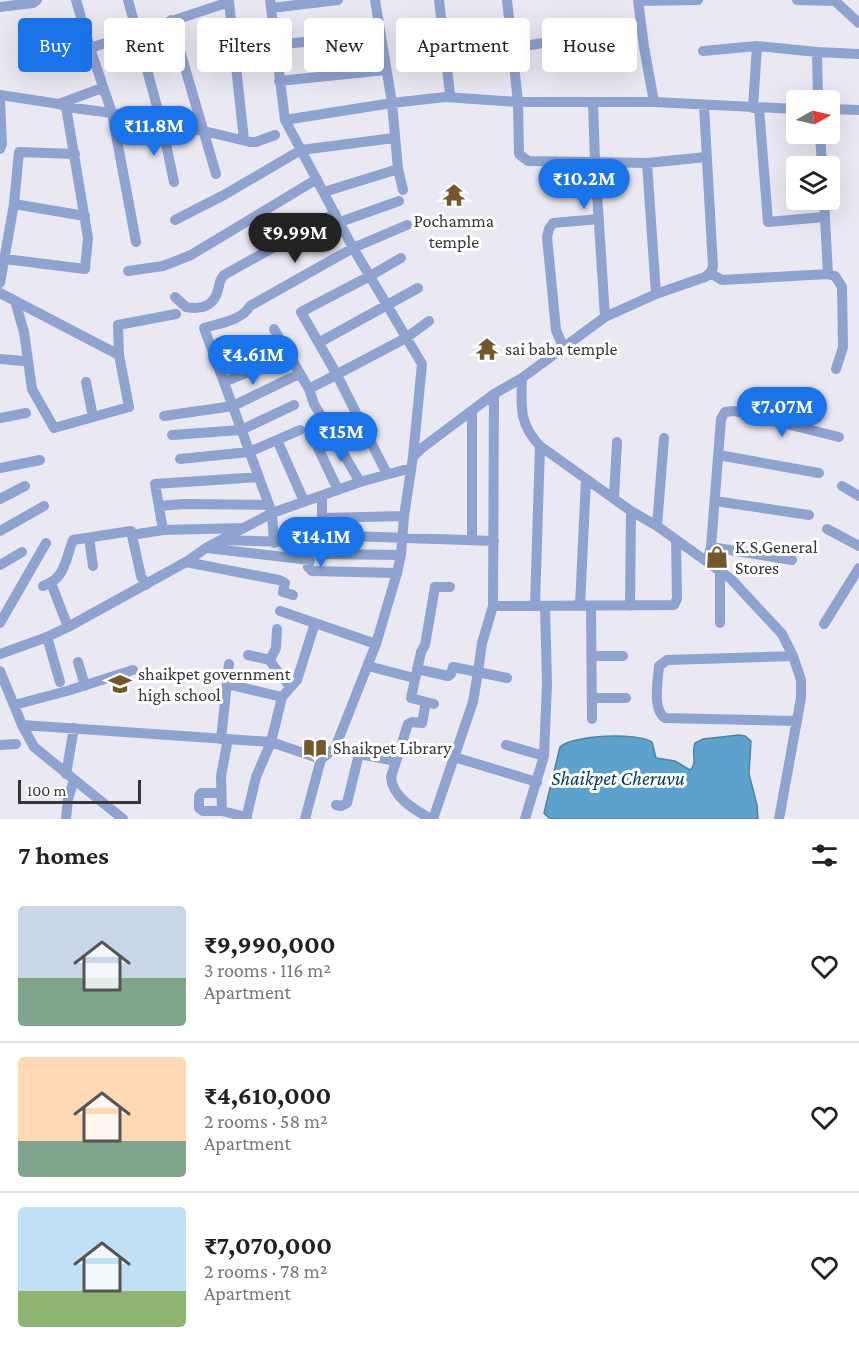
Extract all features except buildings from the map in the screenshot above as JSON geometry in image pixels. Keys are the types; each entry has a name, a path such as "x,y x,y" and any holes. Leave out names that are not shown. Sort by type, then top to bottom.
{"street":[{"path":"0,7 33,3 37,0"},
{"path":"76,0 81,18"},
{"path":"128,0 134,18"},
{"path":"270,4 338,0"},
{"path":"375,0 378,18"},
{"path":"440,0 450,88 450,94 445,97"},
{"path":"507,0 509,18"},
{"path":"654,102 638,1 698,0"},
{"path":"797,0 835,0 859,22"},
{"path":"845,0 859,13"},
{"path":"177,18 229,1 244,140"},
{"path":"530,45 641,27"},
{"path":"703,51 757,46 859,54"},
{"path":"757,46 756,108 768,222 825,217"},
{"path":"817,52 818,90"},
{"path":"92,55 112,113 136,242"},
{"path":"384,58 392,103 398,169 403,190"},
{"path":"185,67 216,174"},
{"path":"279,81 386,70"},
{"path":"148,72 174,182"},
{"path":"278,72 285,120 353,248 422,364 404,516 404,537 397,573 376,644 336,747 321,759 305,819"},
{"path":"515,72 519,154 528,161 647,163 706,158"},
{"path":"62,106 102,88"},
{"path":"0,95 112,113 162,125 256,142 275,135"},
{"path":"285,120 445,97 518,102 654,102 786,109"},
{"path":"0,100 2,144 0,149"},
{"path":"593,102 605,317"},
{"path":"5,259 85,269 88,238 85,216 75,154 62,106"},
{"path":"159,506 183,504 271,509 322,496 387,474 412,462 422,448 495,394 564,349 605,317 710,273 712,267 704,106"},
{"path":"840,109 859,110"},
{"path":"175,220 224,195 301,150 394,138"},
{"path":"0,283 14,204 19,152 75,154"},
{"path":"647,163 656,294"},
{"path":"324,192 398,169"},
{"path":"128,271 163,266 191,255 317,179"},
{"path":"175,297 186,307 207,307 214,300 220,279 224,276 338,218 399,201"},
{"path":"14,204 85,216"},
{"path":"825,210 828,274"},
{"path":"564,349 556,330 547,237 549,229 554,223 599,219"},
{"path":"274,543 271,509 204,328 245,314 250,306 353,248 407,225"},
{"path":"387,474 320,342 302,312 401,258"},
{"path":"710,273 722,280 828,274 835,276 842,287 843,347 836,369"},
{"path":"320,342 418,288"},
{"path":"0,293 119,356"},
{"path":"15,301 24,333 32,389 54,428 129,407 119,356 118,325 177,314"},
{"path":"309,389 406,338 429,321"},
{"path":"274,329 309,389 314,404 360,482"},
{"path":"0,359 23,361"},
{"path":"224,382 270,363"},
{"path":"164,416 233,406 300,374"},
{"path":"522,378 521,407 524,423 528,434 540,446 720,571 782,634 801,680 801,698 779,819"},
{"path":"86,382 93,417"},
{"path":"450,588 435,587 425,645 411,699 430,703 422,723 408,723 391,777 394,789 415,810 432,819 473,702 482,644 493,606 495,394"},
{"path":"172,435 241,430 294,405"},
{"path":"472,411 472,540"},
{"path":"707,561 711,547 721,418 724,412 839,436"},
{"path":"0,418 26,413"},
{"path":"180,459 249,452 300,430"},
{"path":"657,526 664,438"},
{"path":"277,440 304,501"},
{"path":"614,497 616,442"},
{"path":"525,819 544,756 547,683 540,606 540,446"},
{"path":"318,448 338,490"},
{"path":"718,455 819,473"},
{"path":"0,468 40,460"},
{"path":"164,530 155,484 259,477"},
{"path":"586,479 585,606 591,656 592,720"},
{"path":"0,499 25,486"},
{"path":"842,486 859,496"},
{"path":"322,496 322,554 401,555"},
{"path":"715,501 809,515"},
{"path":"0,531 44,506"},
{"path":"0,654 68,627 186,562 206,548 244,528 271,509"},
{"path":"630,606 631,511"},
{"path":"322,518 404,516"},
{"path":"132,535 164,530 244,528"},
{"path":"827,529 859,546"},
{"path":"68,627 47,585 61,575 73,540 131,531 141,576 146,585"},
{"path":"222,540 274,543 321,539 404,537 494,541"},
{"path":"89,538 93,566"},
{"path":"493,606 669,607 676,602 676,540"},
{"path":"0,623 46,543"},
{"path":"711,547 792,560"},
{"path":"206,548 310,560 308,567 312,571 397,573"},
{"path":"0,566 22,552"},
{"path":"186,562 279,580 285,583 283,592 293,596"},
{"path":"824,624 859,568"},
{"path":"720,571 720,623"},
{"path":"280,611 376,644"},
{"path":"221,793 201,793 199,808 203,811 246,818 256,777 271,742 282,696 297,680 315,623"},
{"path":"270,660 276,648 278,629"},
{"path":"47,637 60,682"},
{"path":"248,655 270,660"},
{"path":"591,656 623,656"},
{"path":"793,656 667,660 659,666 658,709 661,716 665,718 797,721"},
{"path":"270,660 274,669 290,687"},
{"path":"78,662 85,686"},
{"path":"227,814 221,793 221,776 229,664"},
{"path":"368,666 416,674 448,676 453,667 507,678"},
{"path":"0,670 22,725 34,747 117,817"},
{"path":"14,705 85,686 133,670"},
{"path":"227,684 282,696"},
{"path":"592,698 626,698"},
{"path":"22,725 271,742 321,759"},
{"path":"66,819 74,728"},
{"path":"0,745 16,744"},
{"path":"506,745 544,756"},
{"path":"336,747 396,761"},
{"path":"336,805 341,806 347,803 359,754"},
{"path":"454,757 537,782"},
{"path":"385,796 394,789"}],"water":[{"name":"Shaikpet Cheruvu","path":"739,735 751,741 749,774 758,819 560,819 549,818 544,813 560,747 567,743 605,736 644,739 652,742 656,758 675,761 690,770 694,765 695,743 703,739"}],"place":[{"name":"Pochamma temple","path":"454,195"},
{"name":"sai baba temple","path":"487,349"},
{"name":"K.S.General Stores","path":"717,557"},
{"name":"shaikpet government high school","path":"120,684"},
{"name":"Shaikpet Library","path":"315,748"}]}
